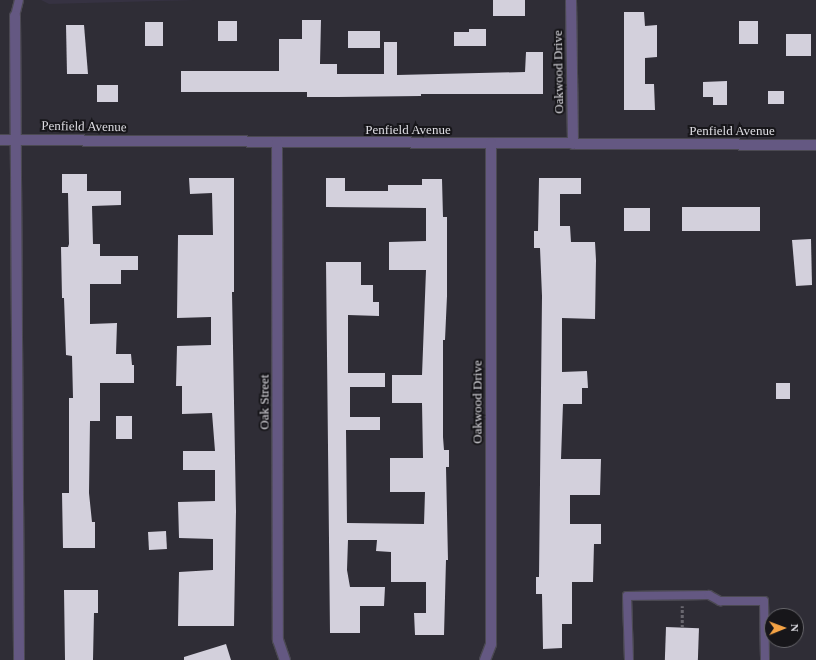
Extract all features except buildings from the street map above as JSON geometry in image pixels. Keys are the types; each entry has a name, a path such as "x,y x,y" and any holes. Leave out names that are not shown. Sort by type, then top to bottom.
{"street":[{"name":"Oakwood Drive","path":"571,0 574,144"},
{"path":"15,16 19,660"},
{"name":"Penfield Avenue","path":"0,140 816,145"},
{"name":"Oak Street","path":"277,142 278,640 285,660"},
{"name":"Oakwood Drive","path":"485,660 491,644 491,143"}],"lane":[{"path":"15,16 19,0"},
{"path":"629,660 627,596 709,595 720,601 764,601 765,660"}],"path":[{"path":"682,607 682,628"}],"shaded area":[{"path":"41,0 196,0 49,4"}]}
